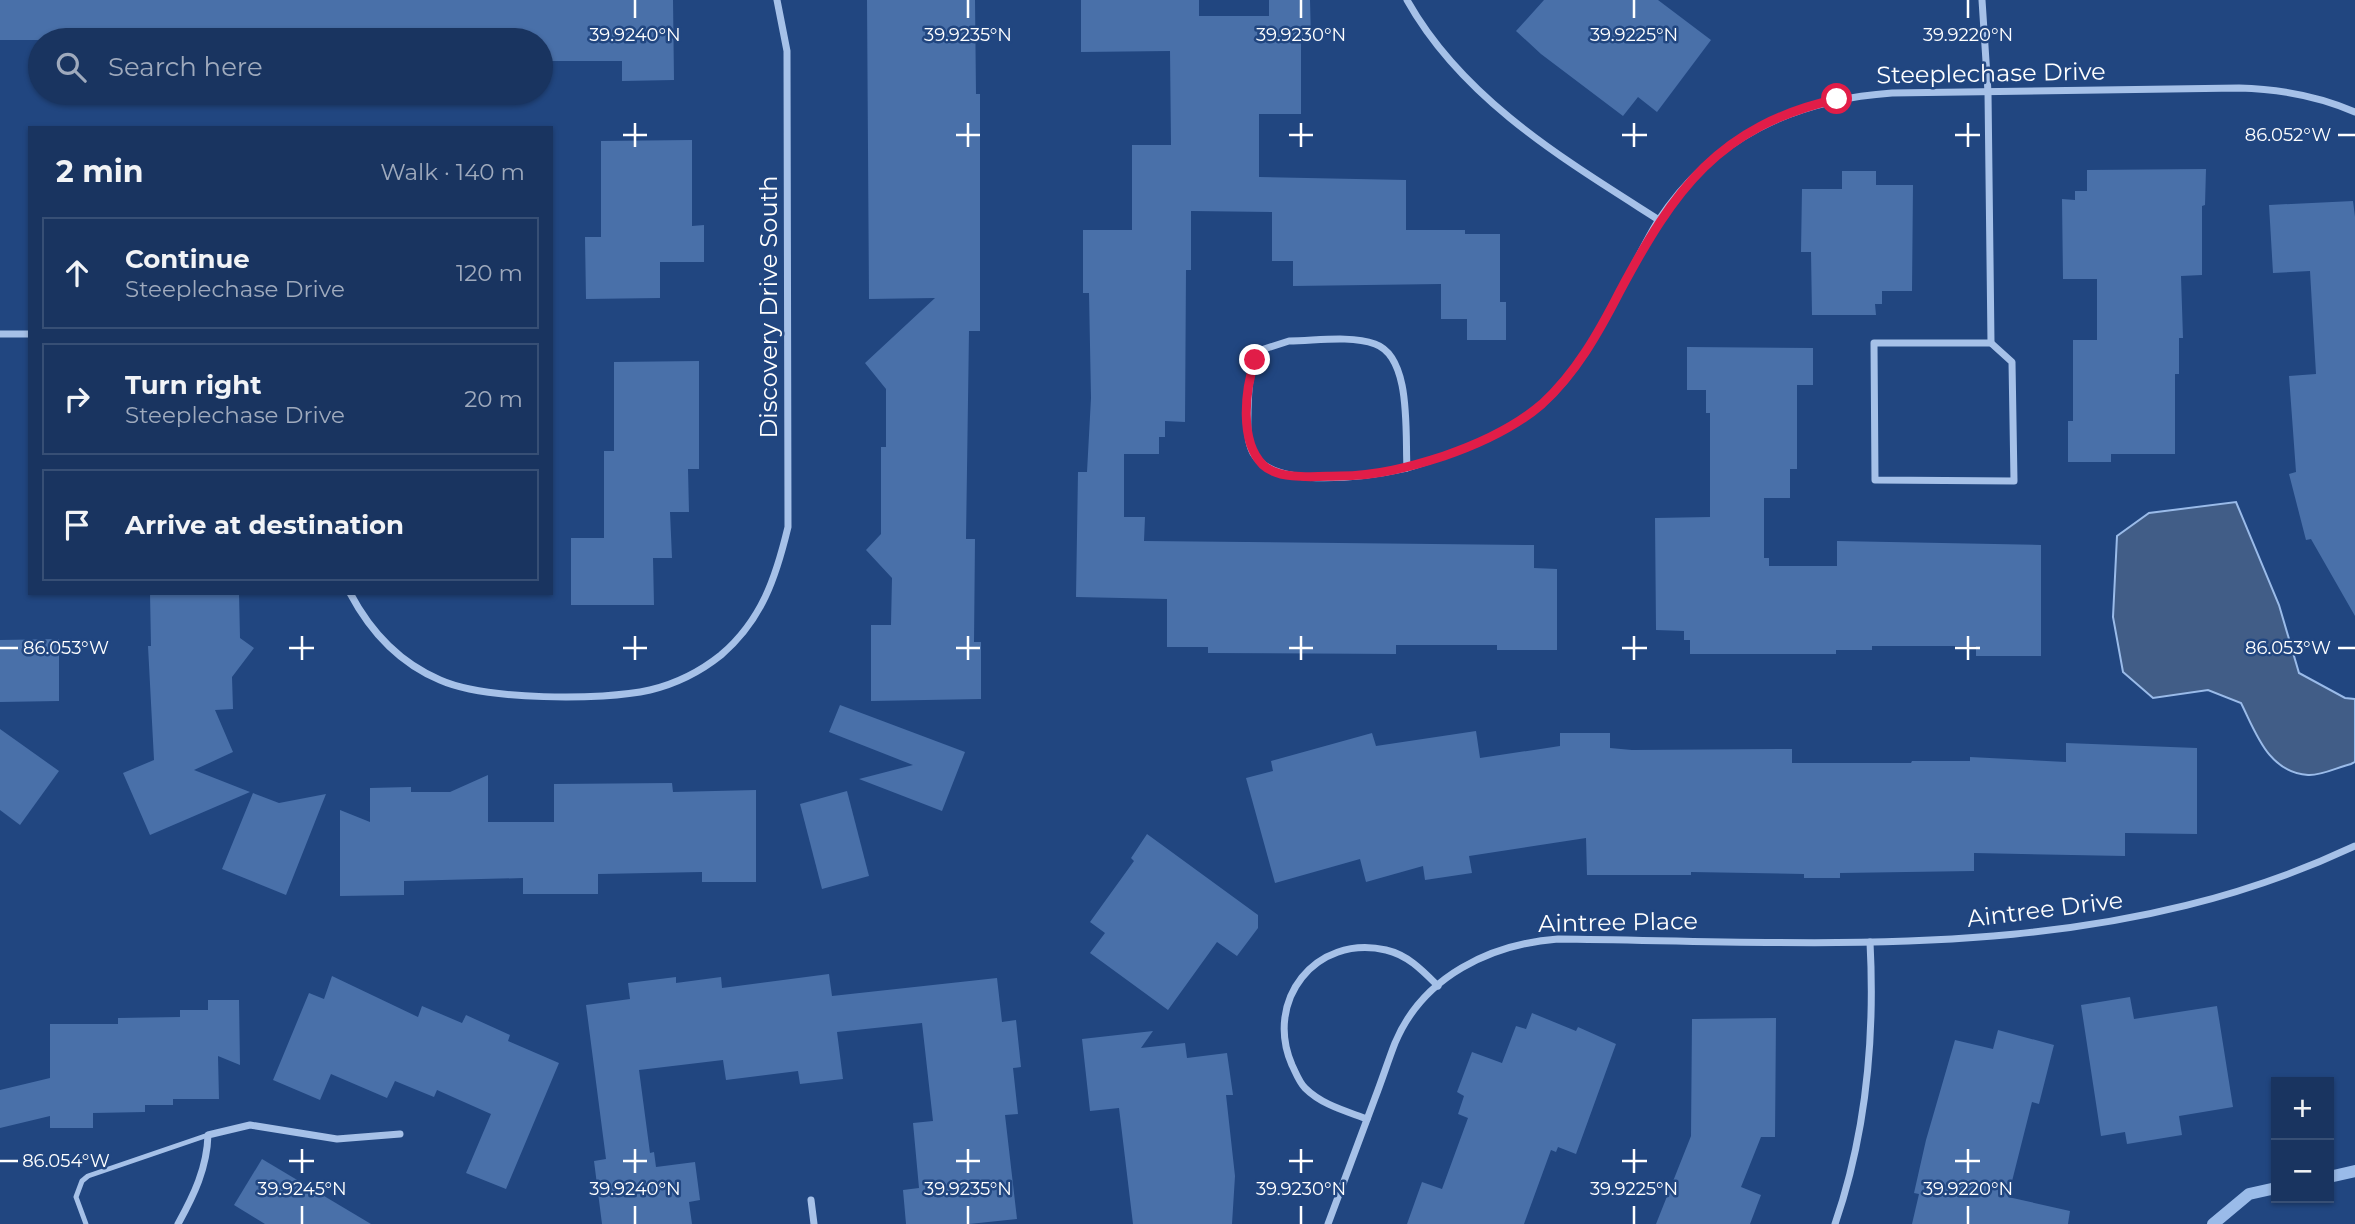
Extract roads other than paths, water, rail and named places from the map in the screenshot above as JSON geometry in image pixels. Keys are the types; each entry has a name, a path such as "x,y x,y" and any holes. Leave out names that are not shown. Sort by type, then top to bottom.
{"street":[{"name":"Discovery Drive South","path":"351,595 378,637 414,666 456,686 513,695 621,694 666,685 709,664 721,655 760,610 775,577 788,527 787,51 777,0"},
{"path":"1407,0 1440,48 1495,105 1536,140 1659,220"},
{"path":"1982,0 1987,92 1991,343 2011,362 2014,481 1875,480 1874,343 1991,343"},
{"name":"Steeplechase Drive","path":"1407,468 1402,373 1391,353 1375,344 1360,341 1289,341 1264,349 1255,360 1249,382 1248,441 1254,455 1266,468 1278,473 1353,476 1407,468 1479,444 1512,426 1543,403 1592,344 1659,220 1695,176 1722,150 1753,130 1801,108 1855,96 2265,89 2323,100 2355,112"},
{"path":"0,334 28,334"},
{"name":"Aintree Drive","path":"1726,941 1870,942 2000,937 2137,918 2219,899 2273,882 2355,846"},
{"name":"Aintree Place","path":"1328,1224 1395,1042 1413,1011 1468,962 1531,941 1726,941"},
{"path":"1835,1224 1853,1161 1869,1067 1873,992 1870,942"},
{"path":"1367,1119 1322,1101 1298,1079 1284,1049 1284,1017 1291,996 1308,969 1326,957 1366,948 1387,950 1414,963 1438,986"},
{"path":"177,1224 198,1184 208,1153 208,1135 250,1125 337,1139 400,1133"},
{"path":"811,1200 814,1224"}],"lane":[{"path":"86,1224 76,1197 82,1181 88,1176 208,1135"}],"water":[{"path":"2236,502 2279,605 2299,673 2345,698 2355,699 2355,762 2351,764 2313,775 2294,772 2283,767 2265,749 2241,703 2208,690 2153,698 2123,672 2113,617 2117,536 2149,513"}],"waterway":[{"path":"2334,1176 2355,1171"},
{"path":"2213,1224 2249,1194 2271,1189"}]}
